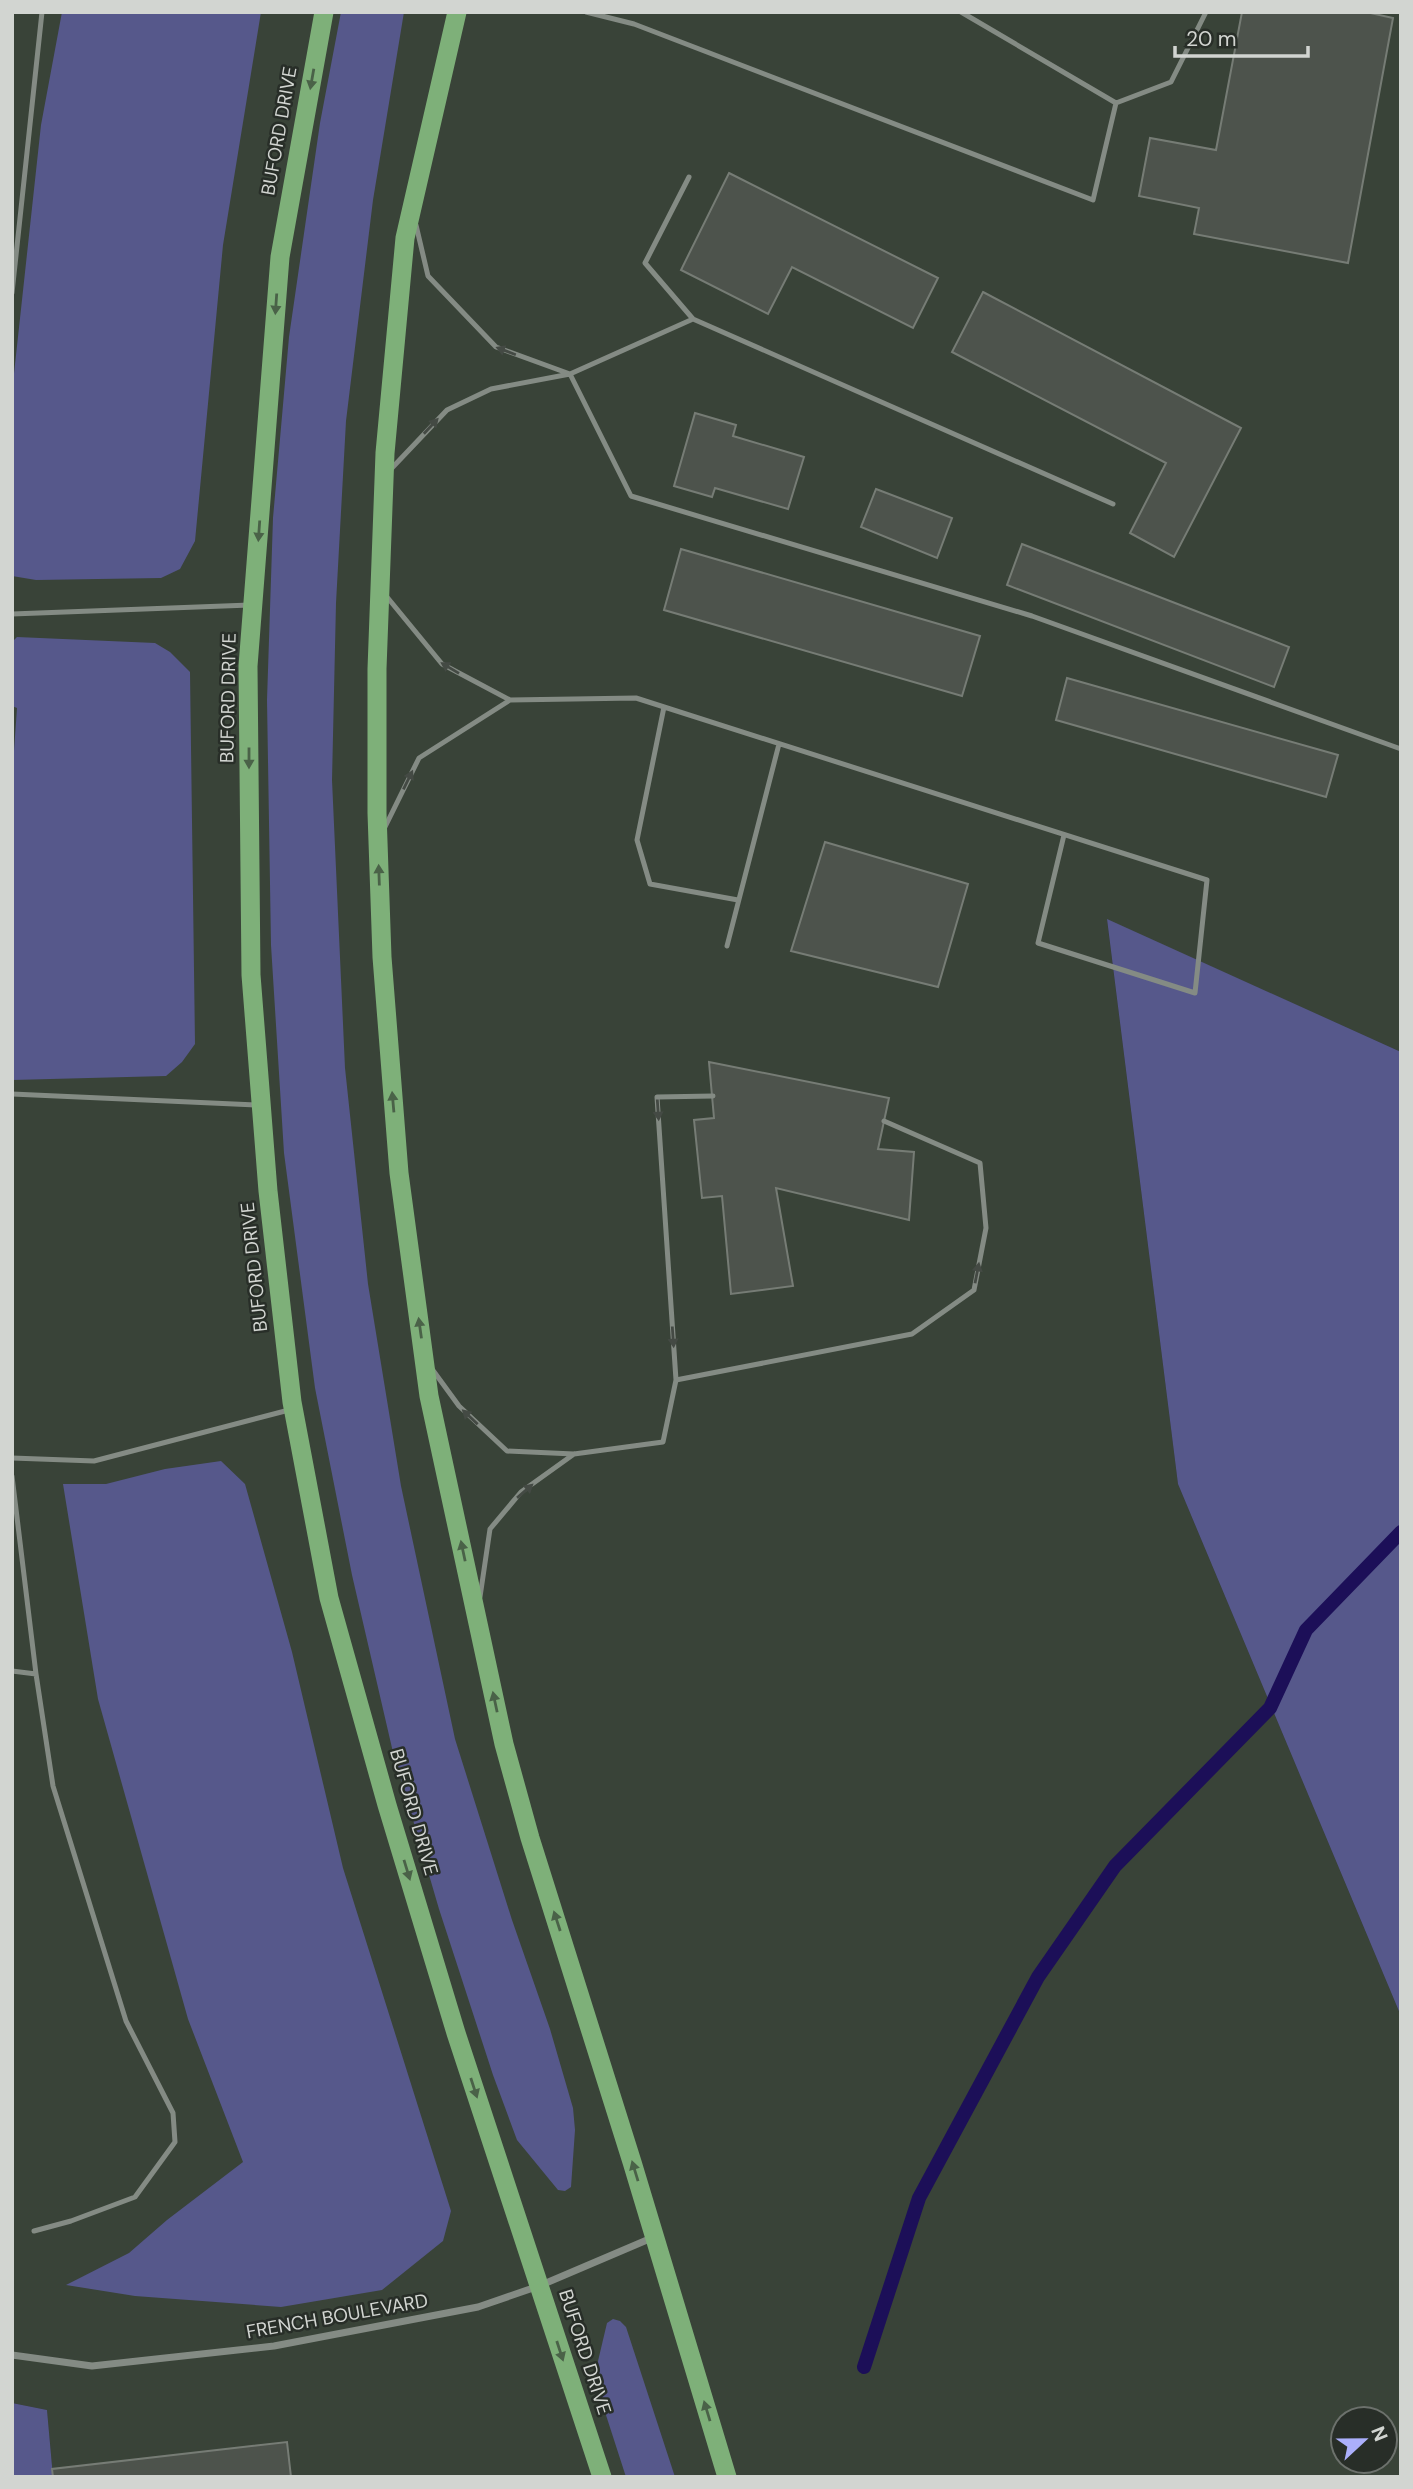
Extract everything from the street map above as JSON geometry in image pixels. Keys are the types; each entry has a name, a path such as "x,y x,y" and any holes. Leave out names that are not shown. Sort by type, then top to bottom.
{"highway":[{"name":"BUFORD DRIVE","path":"324,12 280,257 248,666 251,975 270,1205 293,1409 333,1611 387,1805 456,2033 602,2477"},
{"path":"457,12 405,238 384,476 377,669 378,841 382,957 398,1160 429,1396 504,1744 530,1838 655,2236 727,2477"}],"street":[{"name":"FRENCH BOULEVARD","path":"12,2355 92,2366 274,2346 478,2307 539,2286 655,2236"}],"lane":[{"path":"12,293 42,12"},
{"path":"586,12 634,24 1093,200 1116,103"},
{"path":"961,12 1116,103"},
{"path":"1116,103 1171,82 1206,12"},
{"path":"689,177 645,263 693,319 1113,504"},
{"path":"412,208 428,276 496,347 570,374 631,496 1032,616 1401,749"},
{"path":"384,476 447,410 491,389 570,374 693,319"},
{"path":"380,589 442,664 510,700 636,698 1207,880 1195,993 1038,943 1064,835"},
{"path":"12,614 253,605"},
{"path":"378,841 419,758 510,700"},
{"path":"664,707 637,840 650,884 738,901"},
{"path":"727,946 779,744"},
{"path":"12,1094 261,1105"},
{"path":"424,1358 459,1406 506,1451 574,1454 663,1442 676,1380 657,1097 713,1097"},
{"path":"676,1380 912,1334 974,1290 986,1228 980,1163 884,1121"},
{"path":"12,1458 94,1461 293,1409"},
{"path":"477,1618 490,1529 521,1492 574,1454"},
{"path":"12,1476 36,1674 53,1786 126,2021 173,2113 175,2142 135,2197 71,2221 34,2231"},
{"path":"12,1671 36,1674"}],"shaded area":[{"path":"12,12 1401,12 1401,1052 1107,920 1178,1484 1401,2016 1401,2477 53,2477 47,2410 12,2403"},
{"path":"62,12 261,12 223,245 195,541 180,569 161,578 36,580 12,576 12,392 41,125"},
{"path":"341,12 404,12 373,200 346,421 336,603 332,780 345,1068 368,1284 401,1486 455,1739 512,1920 550,2029 573,2108 575,2130 571,2187 565,2191 558,2190 517,2140 439,1909 392,1748 352,1575 315,1388 284,1153 271,945 267,700 273,518 289,337 320,123"},
{"path":"17,637 155,643 170,652 190,672 195,1044 182,1062 166,1076 12,1080 12,779 17,708 12,706 12,642"},
{"path":"1107,919 1401,1052 1401,2016 1178,1484"},
{"path":"221,1461 245,1484 292,1652 343,1868 451,2211 443,2241 382,2290 281,2307 135,2296 66,2285 129,2253 243,2162 188,2019 98,1699 63,1484 106,1484 165,1469"},
{"path":"613,2319 626,2327 675,2477 626,2477 594,2378 607,2323"},
{"path":"12,2403 47,2410 53,2477 12,2477"}],"building":[{"path":"1242,12 1366,12 1393,18 1348,263 1194,234 1199,208 1139,196 1150,138 1216,150"},
{"path":"729,173 938,278 913,328 792,267 768,314 681,270"},
{"path":"983,292 1241,428 1174,557 1130,533 1166,463 952,352"},
{"path":"695,413 736,425 733,436 804,457 788,509 715,488 712,497 674,486"},
{"path":"876,489 952,518 937,558 861,527"},
{"path":"1022,544 1289,647 1274,687 1007,585"},
{"path":"681,549 980,636 962,696 664,610"},
{"path":"1067,678 1338,755 1326,797 1056,720"},
{"path":"825,842 968,884 938,987 791,951"},
{"path":"709,1062 889,1098 878,1149 914,1152 909,1220 776,1188 793,1286 731,1294 722,1196 702,1198 694,1120 714,1118"},
{"path":"287,2442 291,2477 53,2477 52,2469"}],"waterway":[{"path":"864,2367 919,2198 1038,1977 1115,1866 1270,1708 1306,1630 1401,1532"}]}
